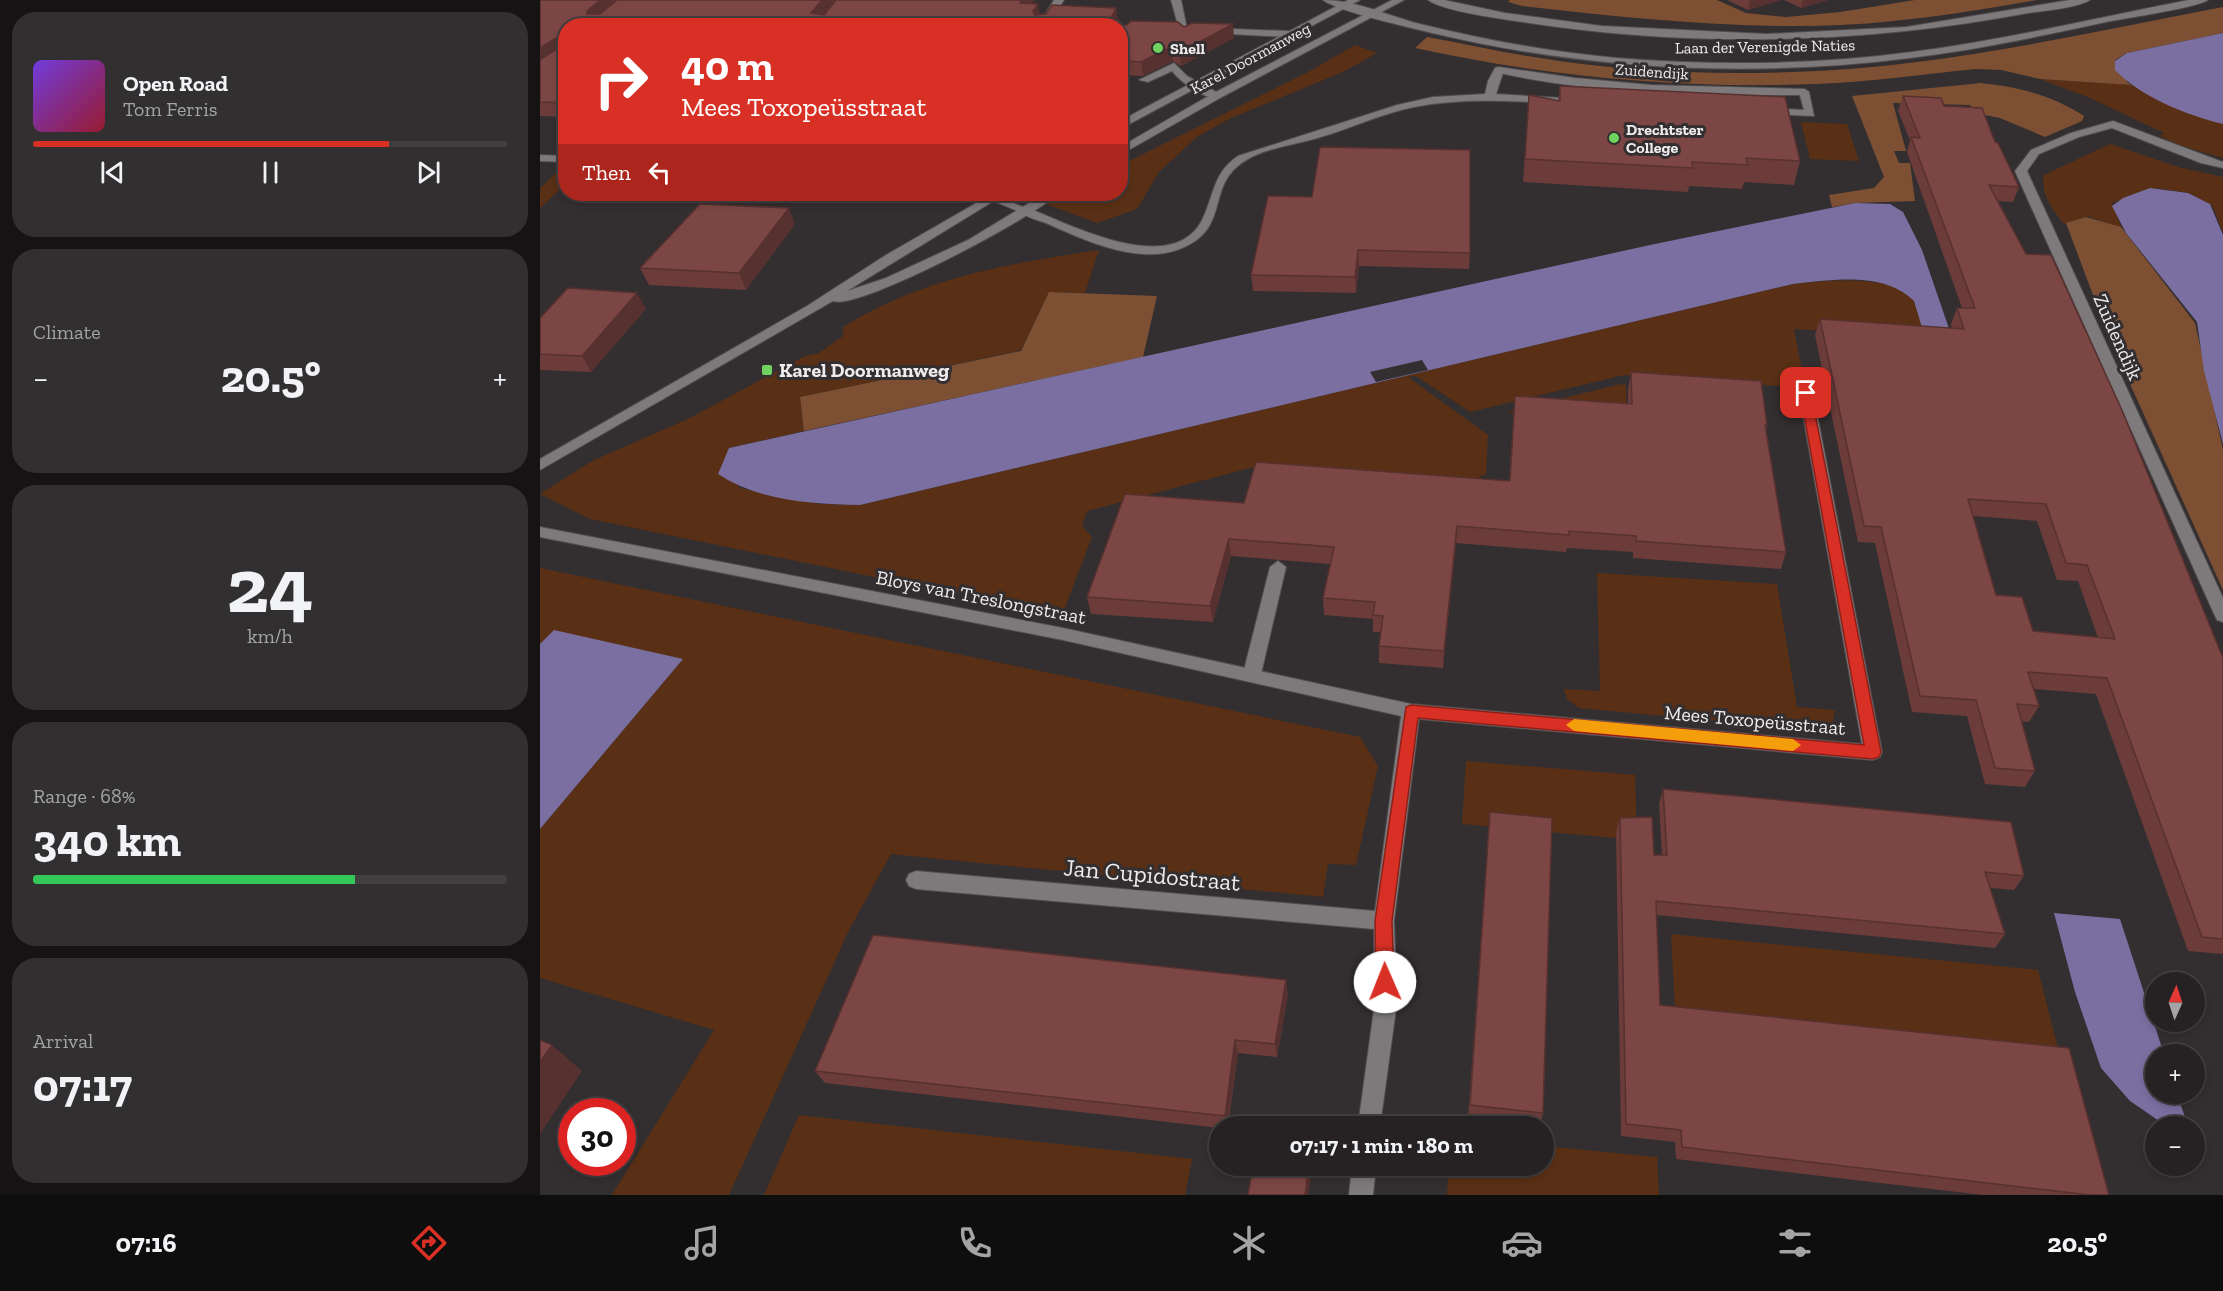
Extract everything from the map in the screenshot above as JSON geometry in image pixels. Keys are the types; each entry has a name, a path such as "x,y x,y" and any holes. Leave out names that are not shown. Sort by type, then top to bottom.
{"street":[{"path":"1047,18 1059,0"},
{"path":"1176,0 1192,31"},
{"name":"Laan der Verenigde Naties","path":"1328,0 1444,33 1555,52 1648,61 1752,64 1847,61 1942,50 2203,0"},
{"name":"Karel Doormanweg","path":"1128,122 1355,0"},
{"name":"Karel Doormanweg","path":"1128,147 1216,96 1399,0"},
{"name":"Laan der Verenigde Naties","path":"1433,0 1518,19 1663,34 1789,37 1927,27 2085,0"},
{"path":"1492,2 1518,19"},
{"path":"1173,28 1192,31 1288,34"},
{"path":"1144,80 1174,66 1183,78 1194,86 1216,96"},
{"name":"Zuidendijk","path":"1490,98 1493,81 1499,70 1645,88 1804,92 1810,114 1760,111"},
{"path":"1004,201 1100,240 1154,250 1171,248 1190,242 1202,228 1212,212 1224,176 1232,165 1251,154 1416,103 1490,98 1591,102"},
{"name":"Zuidendijk","path":"2223,165 2195,157 2113,124 2075,135 2035,152 2021,171 2223,616"},
{"path":"540,158 558,159"},
{"path":"540,465 812,309 981,201"},
{"path":"812,309 924,266 972,243 1039,201"},
{"name":"Mees Toxopeüsstraat","path":"1411,711 1873,752 1806,393"},
{"name":"Bloys van Treslongstraat","path":"540,532 1252,674 1411,711"},
{"path":"1252,674 1278,567"},
{"path":"1370,1116 1386,1002 1384,921 1411,711"},
{"name":"Jan Cupidostraat","path":"916,880 1384,921"},
{"path":"1361,1195 1363,1176"}],"shaded area":[{"path":"1510,0 1717,0 1746,13 1786,17 1840,12 1915,0 2037,0 1925,18 1840,25 1776,26 1630,17 1522,6 1508,2"},
{"path":"2223,7 2223,33 2127,53 2115,60 2128,83 2132,85 2040,79 2001,70 1976,69 1817,84 1716,85 1615,79 1515,67 1415,48 1427,37 1521,55 1598,66 1695,72 1792,72 1901,64 1955,57"},
{"path":"2223,33 2223,124 2194,116 2151,97 2115,70 2115,61 2127,53"},
{"path":"1355,45 1377,53 1343,72 1229,119 1197,137 1159,172 1137,209 1097,223 1043,203 1047,201 1128,201 1128,162 1312,70"},
{"path":"2040,79 2132,85 2167,104 2223,124 2223,158 2179,145 2160,136 2164,133 2090,98"},
{"path":"1981,83 2047,97 2084,116 2082,121 2045,137 2000,118 1975,113 1970,105 1893,103 1906,151 1894,151 1899,163 1910,163 1915,201 1855,203 1832,207 1829,195 1874,188 1884,177 1852,96"},
{"path":"1801,122 1847,124 1859,161 1810,159"},
{"path":"2110,144 2178,167 2223,177 2223,232 2212,205 2189,193 2156,188 2112,203 2122,229 2088,216 2064,224 2046,195 2044,175"},
{"path":"558,173 558,191 540,208 540,188"},
{"path":"2150,188 2188,193 2210,204 2223,235 2223,444 2204,371 2197,322 2126,233 2112,206 2123,198"},
{"path":"1855,203 1890,204 1903,212 1922,250 1977,410 1952,427 1914,301 1902,291 1888,285 1873,281 1840,280 1793,284 860,505 823,504 786,499 751,490 718,474 729,448 1650,245"},
{"path":"2086,217 2121,227 2195,323 2223,450 2223,590 2108,335 2066,223"},
{"path":"1099,250 1085,293 1049,292 1021,350 800,397 804,431 729,448 739,488 820,504 860,505 1793,284 1857,281 1892,286 1905,292 1914,301 1920,316 1925,342 1893,335 1794,329 1804,382 1794,387 1624,375 1470,412 1416,376 1408,377 1488,435 1486,474 1475,479 1265,464 1087,511 1082,526 1092,537 1064,610 928,588 590,519 540,494 592,461 690,418 805,356 819,353 843,336 843,327 904,296 935,284 999,267"},
{"path":"1049,292 1157,296 1143,357 804,431 800,397 1021,351"},
{"path":"1621,384 1626,385 1627,420 1507,412"},
{"path":"540,568 1360,737 1378,766 1356,865 1328,864 1323,897 891,854 849,930 729,1195 612,1195 624,1176 636,1176 636,1156 714,1030 540,978 540,829 683,659 540,644"},
{"path":"1597,573 1777,584 1797,707 1835,710 1833,722 1811,730 1579,708 1567,699 1564,689 1600,691"},
{"path":"554,630 683,659 540,829 540,644"},
{"path":"1466,761 1635,775 1637,840 1462,824"},
{"path":"2054,913 2120,919 2145,996 2145,1032 2157,1032 2161,1044 2145,1044 2145,1104 2180,1104 2185,1116 2152,1116 2130,1101 2101,1068 2075,992"},
{"path":"1671,934 2038,970 2058,1048 1675,1010"},
{"path":"799,1115 1192,1159 1185,1195 764,1195"},
{"path":"1554,1147 1657,1157 1659,1195 1447,1195 1448,1176 1554,1176"}],"pier":[{"path":"1422,360 1428,370 1376,382 1370,372"}],"building":[{"path":"540,0 600,0 587,11 587,14 600,14 617,0 822,0 811,13 824,15 836,0 1022,0 1020,3 1038,4 1033,11 1035,15 1046,14 1052,5 1116,8 1111,18 558,18 558,37 540,48"},
{"path":"1131,21 1178,22 1184,27 1192,23 1233,24 1179,53 1171,47 1141,62 1128,61 1128,24"},
{"path":"558,48 558,103 540,102 540,60"},
{"path":"1560,86 1785,97 1800,161 1746,158 1748,165 1692,162 1693,168 1525,159 1529,95 1560,101"},
{"path":"1903,96 1941,98 1944,106 1982,108 1995,142 1998,143 2019,187 1989,185 2026,254 2051,255 2121,408 2223,658 2223,939 2202,937 2107,678 2028,672 2039,706 2017,704 2035,771 1995,768 1976,700 1920,696 1881,527 1864,526 1820,319 1964,329 1957,308 1975,308 1911,137 1920,138","holes":["1968,499 2046,504 2066,563 2087,565 2115,639 2033,631 2022,597 1996,595"]},
{"path":"1320,147 1470,150 1470,253 1358,250 1355,277 1251,275 1268,196 1312,197"},
{"path":"700,204 789,208 739,273 640,268"},
{"path":"568,288 637,293 582,356 540,354 540,318"},
{"path":"1631,372 1761,381 1767,425 1765,425 1786,552 1636,541 1636,536 1569,531 1569,535 1457,526 1444,651 1379,646 1383,616 1373,615 1375,602 1323,598 1334,547 1229,539 1210,606 1087,597 1125,494 1244,503 1256,462 1510,481 1515,396 1632,404"},
{"path":"1663,789 2011,822 2024,876 1985,872 2005,934 1656,901 1660,1005 2069,1048 2109,1195 2090,1195 1682,1147 1681,1130 1626,1124 1620,818 1652,817 1654,855 1667,855"},
{"path":"1490,812 1552,818 1543,1113 1470,1105"},
{"path":"873,935 1286,980 1275,1044 1235,1040 1225,1116 815,1071"},
{"path":"540,1040 552,1045 540,1062"},
{"path":"1251,1176 1308,1176 1305,1195 1248,1195"}],"slow traffic":[{"path":"1574,725 1793,745"}],"place":[{"name":"Shell","path":"1158,48"},
{"name":"Drechtster College","path":"1614,138"},
{"name":"Karel Doormanweg","path":"767,370"}],"route":[{"path":"1385,982 1384,921 1411,711 1873,752 1806,393"}]}
